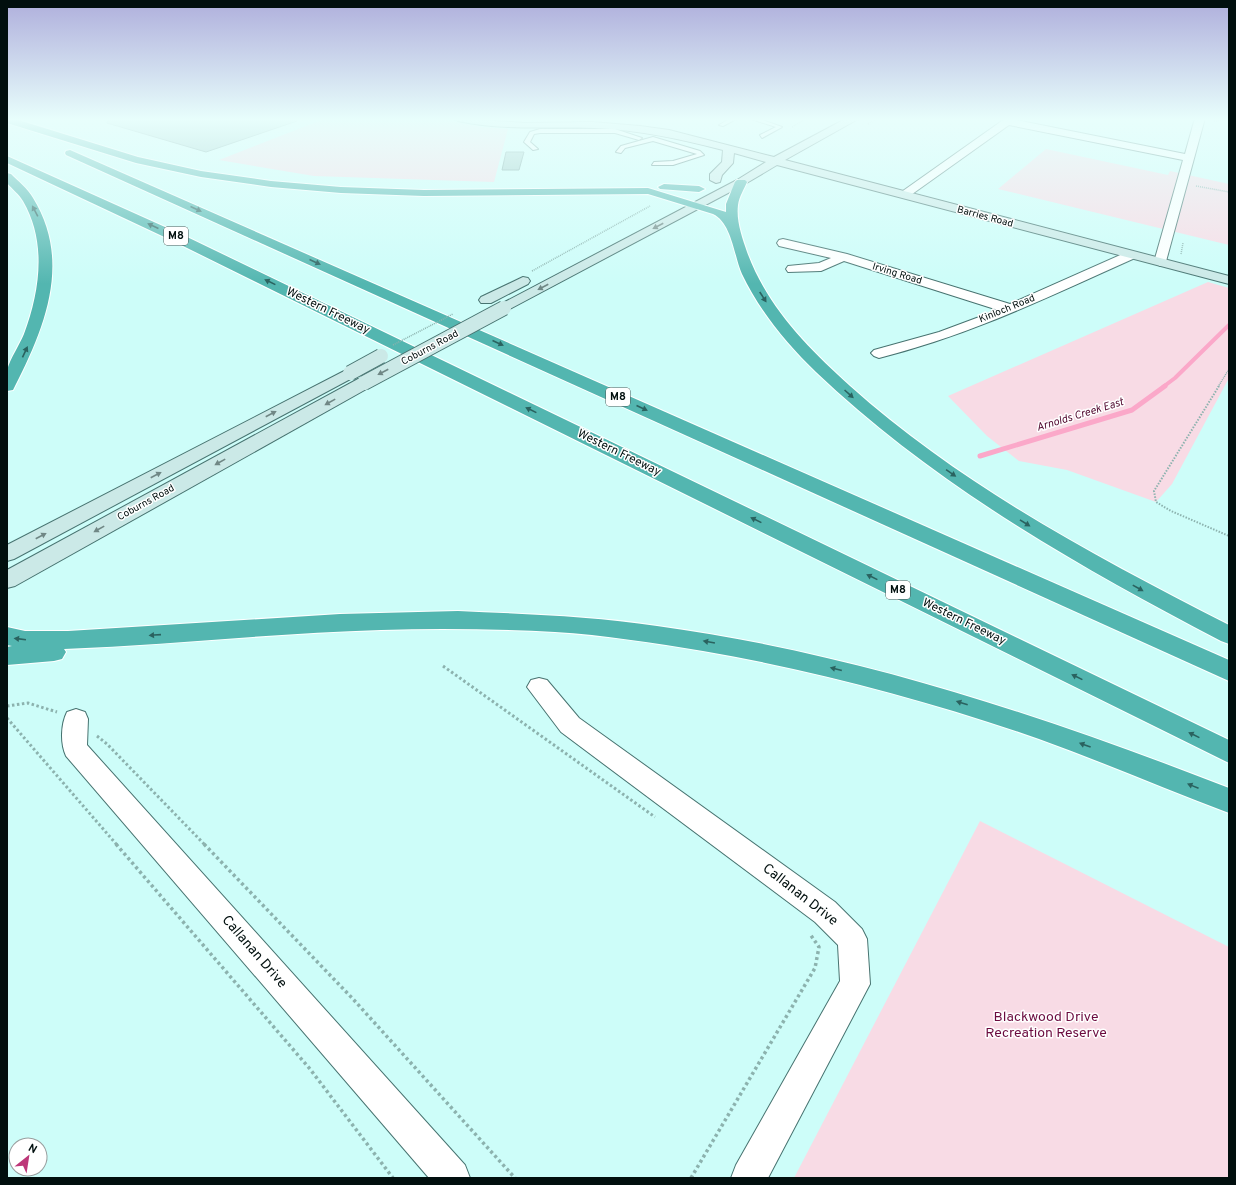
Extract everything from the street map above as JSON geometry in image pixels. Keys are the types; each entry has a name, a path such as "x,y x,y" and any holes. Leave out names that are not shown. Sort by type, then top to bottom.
{"highway":[{"name":"Western Freeway","path":"38,173 180,238 1229,752"},
{"name":"M8","path":"115,173 1229,671"},
{"path":"198,173 271,184 334,190 424,194 631,191 655,192 695,206 713,210 724,216 734,233 750,274 774,314 818,365 851,396 895,432 992,502 1054,541 1146,593 1229,635"},
{"path":"7,176 20,189 37,214 42,228 46,248 46,279 44,300 38,320 23,356 7,386"},
{"path":"734,233 732,204 741,182"},
{"path":"631,191 651,187 699,189"},
{"path":"7,636 15,639 36,640 100,639 263,626 457,620 585,626 695,640 823,666 955,701 1122,758 1229,801"},
{"path":"7,656 72,650 100,639"}],"main road":[{"path":"716,180 715,176 717,173"},
{"path":"664,208 727,173"},
{"name":"Coburns Road","path":"7,554 357,378 504,308 755,173"},
{"name":"Barries Road","path":"822,173 1229,280"},
{"name":"Coburns Road","path":"432,329 534,275"},
{"name":"Coburns Road","path":"7,580 357,378 418,336"}],"street":[{"path":"904,195 935,173"},
{"path":"1160,262 1184,173"},
{"name":"Irving Road","path":"783,243 843,257 1010,309"},
{"name":"Kinloch Road","path":"879,353 912,346 1010,309 1131,254"},
{"path":"793,269 821,267 843,257"},
{"name":"Callanan Drive","path":"539,687 570,725 825,912 852,938 854,984 749,1178"},
{"name":"Callanan Drive","path":"76,719 75,748 452,1178"}],"path":[{"path":"1181,184 1229,192"},
{"path":"392,345 464,311"},
{"path":"1229,369 1154,491 1156,502 1172,511 1229,536"},
{"path":"443,666 658,820"},
{"path":"7,706 28,703 76,719 107,744 353,999 515,1178"},
{"path":"7,718 310,1069 393,1178"},
{"path":"691,1178 815,968 819,947 808,931"}],"green space":[{"path":"298,173 496,173 494,182 314,176"},
{"path":"1017,173 1160,173 1168,175 1169,173 1180,173 1229,184 1229,245 998,189"},
{"path":"1208,282 1229,288 1229,378 1172,484 1156,502 1067,470 1019,461 987,436 948,396"},
{"name":"Blackwood Drive Recreation Reserve","path":"980,821 1229,947 1229,1178 794,1178"}],"waterway":[{"name":"Arnolds Creek East","path":"1163,387 1175,378 1229,325"},
{"name":"Arnolds Creek East","path":"980,456 1132,410 1165,386"}]}
